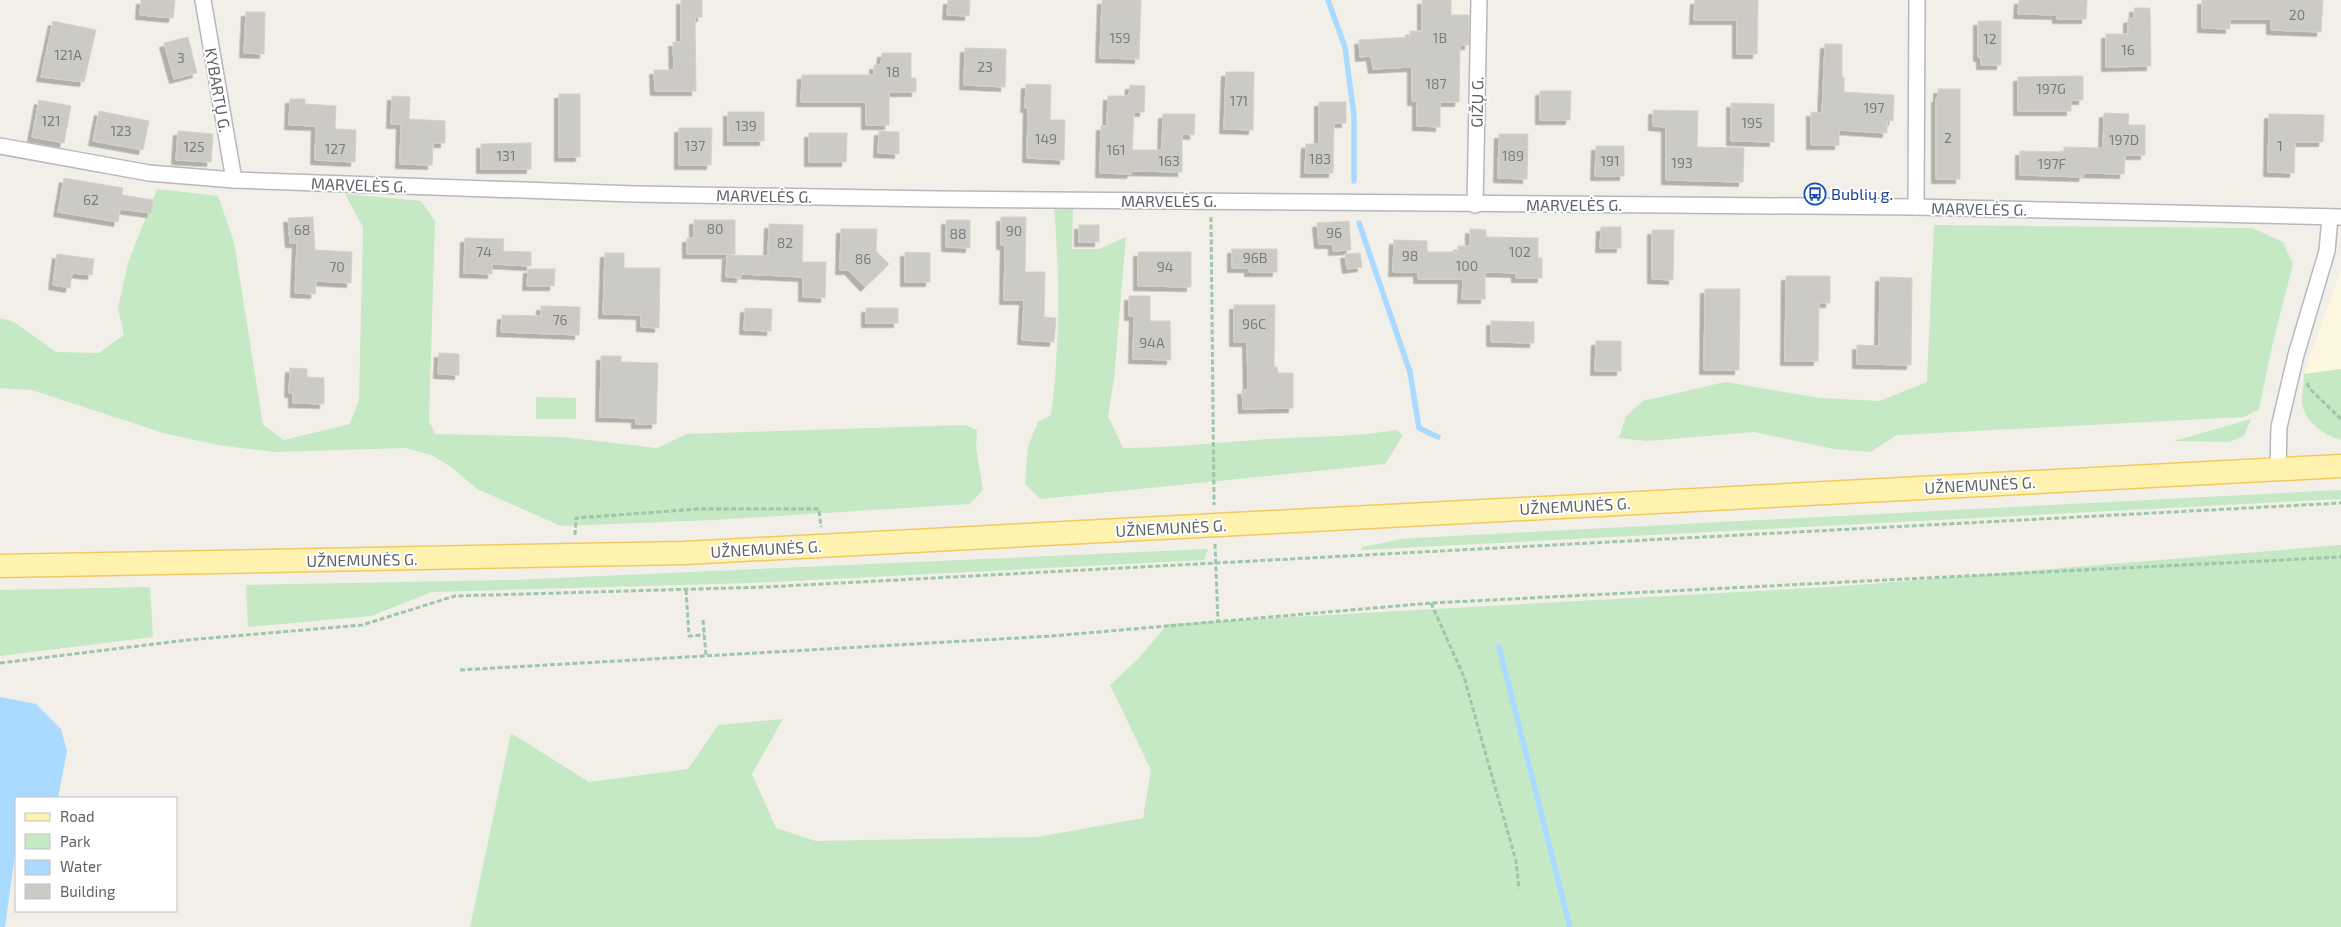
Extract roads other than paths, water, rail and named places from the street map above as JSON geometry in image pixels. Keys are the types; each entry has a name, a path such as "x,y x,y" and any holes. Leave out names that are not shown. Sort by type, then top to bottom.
{"main road":[{"name":"UŽNEMUNĖS G.","path":"0,566 574,556 824,546 2341,466"}],"street":[{"name":"KYBARTŲ G.","path":"203,0 234,180"},
{"name":"GIŽŲ G.","path":"1475,205 1479,0"},
{"path":"1916,208 1918,0"},
{"name":"MARVELĖS G.","path":"0,146 149,173 234,180 644,194 1475,205 1916,208 2336,217"},
{"path":"2278,469 2279,427 2296,355 2336,217"}],"water":[{"path":"0,697 36,704 61,729 67,751 58,797 15,797 15,854 5,927 0,927"}],"waterway":[{"path":"1328,0 1345,47 1354,116 1354,181"},
{"path":"1359,223 1410,372 1419,428 1438,437"},
{"path":"1499,647 1570,927"}],"place":[{"name":"Bublių g.","path":"1815,194"}]}
